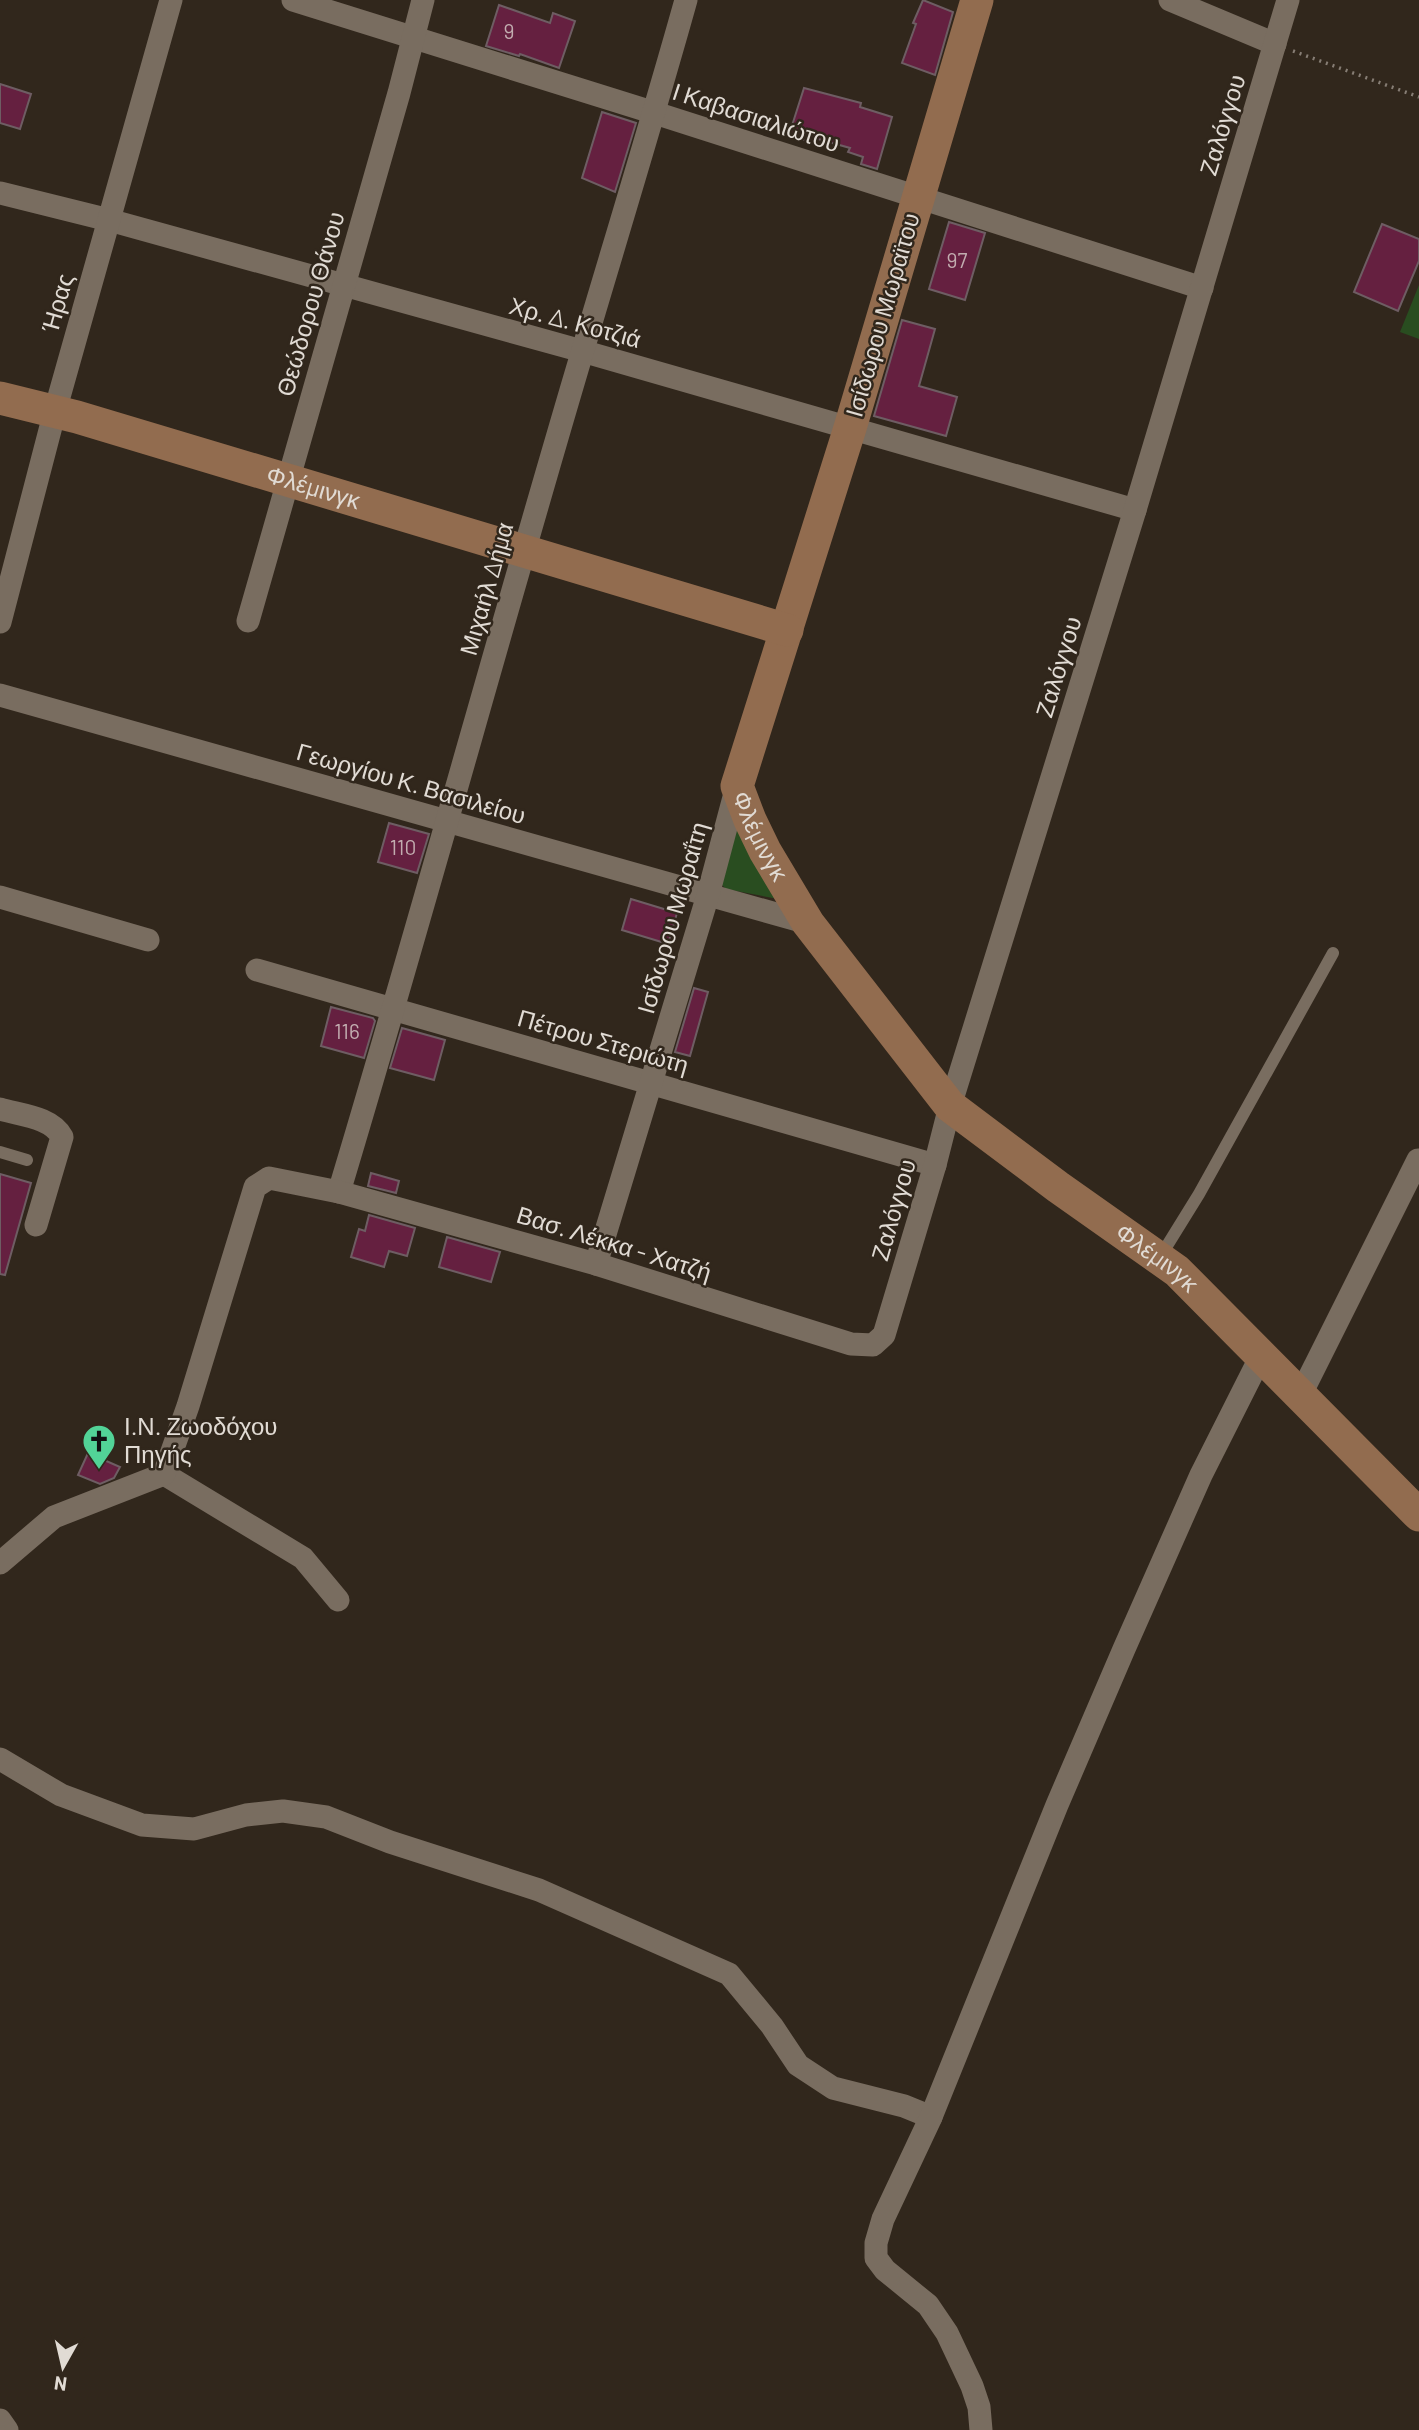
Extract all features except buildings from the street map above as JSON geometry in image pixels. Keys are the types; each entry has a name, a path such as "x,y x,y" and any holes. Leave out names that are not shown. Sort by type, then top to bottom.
{"street":[{"name":"Ήρας","path":"0,622 55,411 171,0"},
{"name":"Ι Καβασιαλιώτου","path":"293,0 1202,288"},
{"name":"Θεώδορου Θάνου","path":"248,621 399,93 423,0"},
{"name":"Μιχαήλ Δήμα","path":"339,1192 686,0"},
{"name":"Ισίδωρου Μωραϊτου","path":"787,630 977,0"},
{"path":"1170,0 1275,44"},
{"name":"Ζαλόγγου","path":"873,1345 884,1335 950,1106 1135,510 1288,0"},
{"name":"Χρ. Δ. Κοτζιά","path":"0,193 109,220 342,287 582,351 1135,510"},
{"name":"Φλέμινγκ","path":"0,398 55,411 787,630 737,786 765,851 808,923 950,1106 1058,1187 1160,1257 1210,1302 1419,1515"},
{"name":"Γεωργίου Κ. Βασιλείου","path":"0,695 808,923"},
{"name":"Ισίδωρου Μωραΐτη","path":"596,1264 708,895 737,786"},
{"path":"0,897 148,940"},
{"name":"Πέτρου Στεριώτη","path":"257,970 935,1165"},
{"path":"0,1109 48,1123 58,1129 62,1137 36,1225"},
{"path":"1301,1394 1418,1160"},
{"name":"Βασ. Λέκκα - Χατζή","path":"164,1474 188,1406 255,1187 269,1178 339,1192 596,1264 851,1344 873,1345"},
{"path":"981,2430 979,2407 972,2386 947,2333 928,2305 885,2270 876,2259 876,2243 883,2219 930,2118 1057,1805 1119,1661 1201,1475 1261,1356"},
{"path":"0,1563 54,1517 164,1474 303,1558 338,1600"},
{"path":"0,1759 61,1795 142,1825 194,1829 246,1815 283,1811 326,1817 390,1842 539,1890 729,1975 772,2026 798,2065 833,2088 904,2106 930,2118"},
{"path":"0,2420 7,2430"}],"lane":[{"path":"1160,1257 1199,1194 1333,953"},
{"path":"0,1152 27,1160"}],"path":[{"path":"1275,44 1419,97"}],"green space":[{"path":"1419,285 1419,339 1400,332"},
{"path":"739,820 783,900 726,889 722,885"}],"place":[{"name":"Ι.Ν. Ζωοδόχου Πηγής","path":"99,1471"}]}
